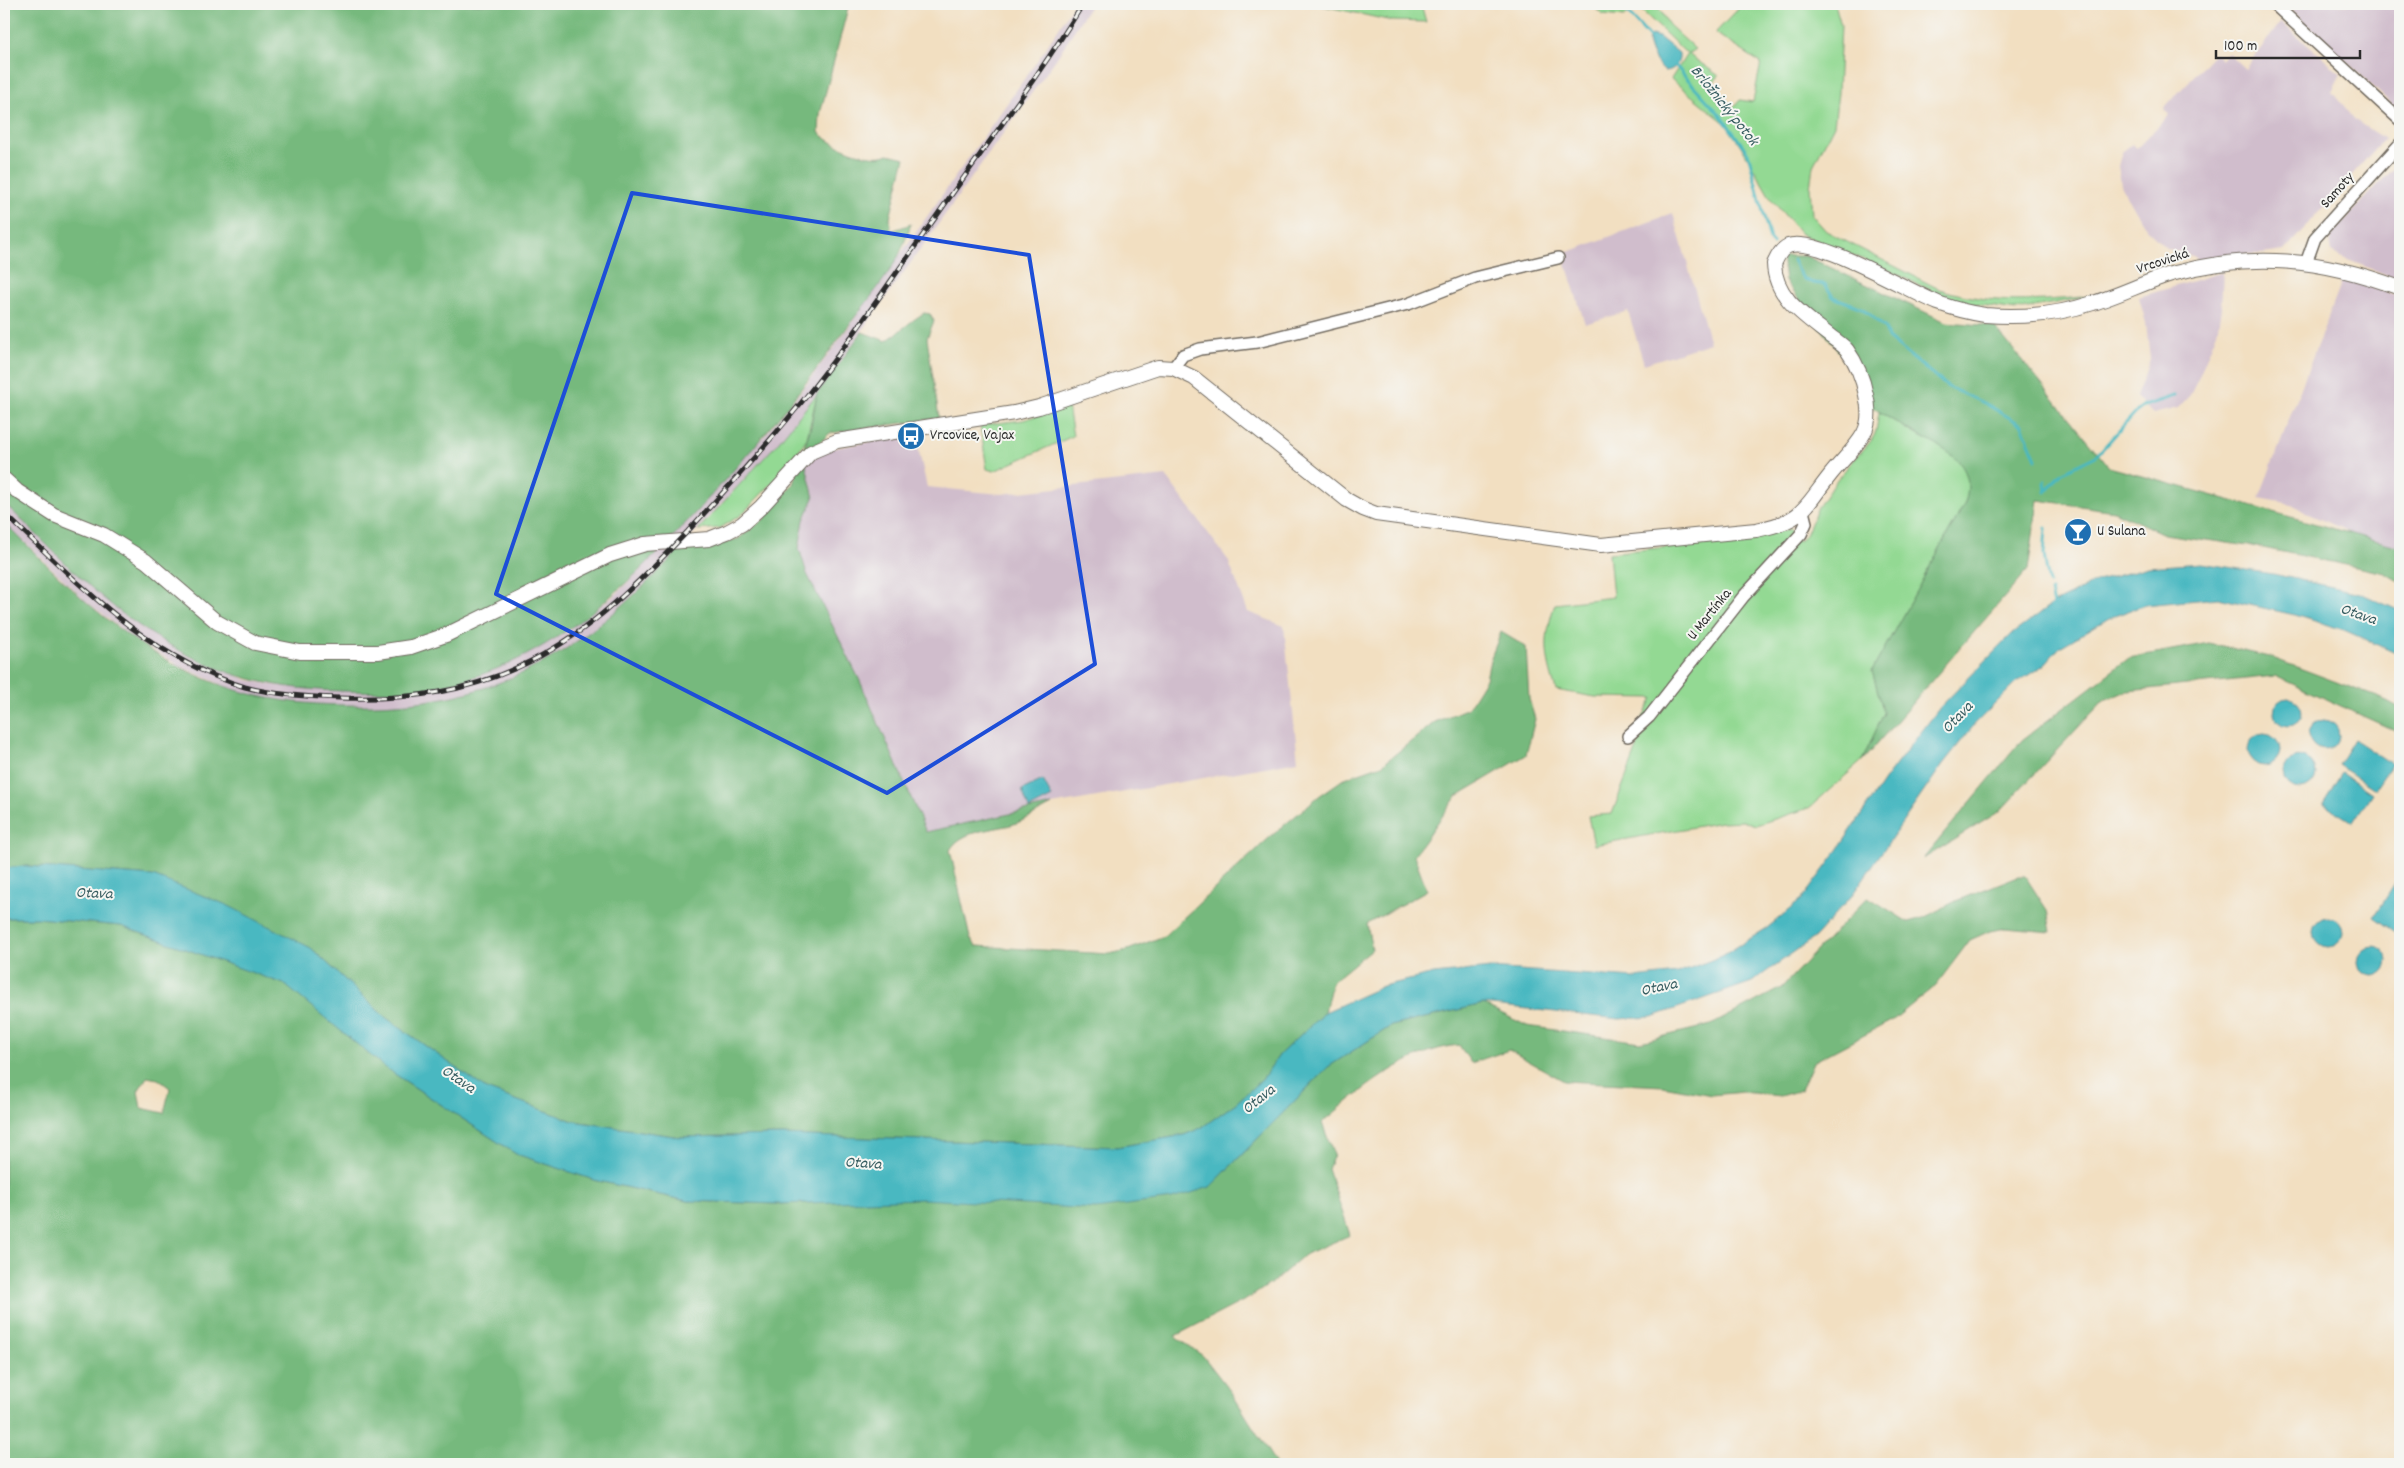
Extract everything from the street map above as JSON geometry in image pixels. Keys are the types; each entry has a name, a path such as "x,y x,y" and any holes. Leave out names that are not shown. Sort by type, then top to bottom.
{"street":[{"path":"2274,4 2400,120"},
{"name":"Samoty","path":"2306,263 2315,238 2400,144"},
{"name":"Vrcovická","path":"1804,511 1865,432 1868,421 1868,403 1857,366 1846,349 1794,307 1785,296 1774,273 1774,264 1781,252 1797,244 1812,246 1853,262 1936,302 1983,315 2046,314 2092,304 2170,275 2216,264 2255,259 2306,263 2355,273 2400,288"},
{"path":"1173,368 1184,355 1200,349 1257,342 1408,304 1475,278 1558,258"},
{"path":"4,479 17,491 54,515 104,534 146,561 217,622 255,643 300,652 378,652 411,647 446,635 610,555 646,544 709,539 728,532 742,524 761,507 804,458 824,445 836,441 1014,413 1038,407 1145,370 1173,368 1194,378 1347,500 1363,510 1376,514 1600,545 1756,530 1790,522 1804,511"},
{"name":"U Martínka","path":"1628,736 1649,718 1744,597 1801,534 1806,523 1804,511"}],"highlighted area":[{"path":"632,193 1029,255 1095,664 887,793 496,594"}],"shaded area":[{"path":"1074,4 1091,4 1056,59 817,394 776,445 652,578 596,629 536,667 499,684 468,694 401,705 316,705 271,700 243,694 182,667 132,638 85,600 4,522 4,503 94,589 140,626 188,655 247,680 317,690 400,691 432,687 493,670 556,638 614,596 765,435 806,385 851,324 1044,51"},
{"path":"2285,4 2400,4 2400,112"},
{"path":"2281,22 2341,74 2332,91 2355,120 2384,139 2284,251 2263,254 2232,254 2199,262 2196,257 2166,248 2149,232 2121,185 2118,166 2122,152 2132,144 2137,148 2169,115 2164,108 2215,53 2222,60 2228,53 2245,69"},
{"path":"2400,161 2400,280 2340,257 2332,252 2330,241 2333,233"},
{"path":"1673,213 1710,343 1644,364 1628,311 1585,324 1563,254"},
{"path":"2223,272 2221,309 2217,332 2198,379 2190,395 2178,408 2153,414 2136,397 2150,359 2146,323 2139,297"},
{"path":"2343,278 2400,296 2400,552 2354,536 2341,528 2306,513 2292,504 2259,498"},
{"path":"915,434 927,487 1001,494 1166,476 1228,560 1248,612 1284,626 1298,761 1052,805 926,832 859,679 807,574 799,548 804,520 813,498 804,458 811,452"}],"green space":[{"path":"4,4 849,4 820,114 819,132 832,142 852,151 872,156 888,154 905,158 890,218 891,231 911,224 898,257 886,276 756,444 694,515 629,580 594,610 558,636 519,659 477,676 432,687 388,691 343,691 314,690 263,682 239,676 192,657 144,629 88,585 4,503"},
{"path":"1303,4 1421,4 1426,22 1392,21 1319,5"},
{"path":"1590,4 1656,4 1669,25 1695,49 1688,54 1719,76 1710,86 1734,107 1740,100 1753,102 1761,63 1715,33 1743,4 1835,4 1841,25 1838,93 1834,125 1813,166 1810,187 1812,215 1826,231 1939,289 1959,294 1978,298 2016,301 2094,296 2017,310 1953,301 1882,267 1801,234 1771,199 1741,146 1725,123 1671,79 1687,54 1637,6 1624,17 1603,15"},
{"path":"1782,256 1806,256 1946,322 1994,326 2109,467 2400,547 2400,582 2385,573 2263,548 2164,534 2114,511 2038,500 2028,570 1862,761 1884,713 1872,671 1965,503 1968,489 1967,477 1955,458 1946,451 1864,402 1856,374 1785,281"},
{"path":"924,313 930,314 934,321 927,338 939,418 830,433 804,458 814,498 804,520 799,548 807,574 859,679 926,832 1052,805 1017,823 971,834 956,843 950,850 970,938 976,946 1109,954 1128,950 1164,936 1269,838 1319,796 1345,778 1382,765 1435,722 1468,708 1486,679 1490,660 1501,632 1526,647 1529,699 1535,719 1526,755 1457,796 1414,855 1427,890 1367,924 1372,949 1332,982 1325,1012 1280,1054 1263,1078 1236,1103 1201,1128 1184,1135 1117,1147 782,1135 680,1137 573,1121 486,1089 385,1017 311,948 153,876 27,866 4,868 4,522 78,594 117,627 160,656 205,679 249,694 271,699 319,704 399,704 448,697 492,685 533,668 571,646 608,618 645,585 682,547 715,544 738,539 763,520 793,484 811,426 817,394 862,332 886,341"},
{"path":"817,394 807,438 789,466 741,515 720,528 698,530 776,445"},
{"path":"1068,406 1073,436 994,471 987,469 980,425 1023,420"},
{"path":"1879,412 1948,452 1963,468 1967,477 1968,489 1965,503 1872,671 1884,713 1862,761 1809,808 1756,825 1743,821 1722,822 1594,845 1588,816 1612,814 1642,735 1640,723 1653,698 1595,697 1556,690 1547,647 1551,616 1555,604 1613,597 1609,553 1747,539 1789,529 1799,541 1806,535 1818,507 1838,478 1871,441 1876,432"},
{"path":"2209,643 2270,657 2387,701 2400,708 2400,733 2275,676 2128,691 2104,700 2000,811 1923,859 2022,740 2129,658"},
{"path":"2018,876 2025,876 2047,910 2051,932 2005,928 1990,931 1970,940 1936,985 1893,1020 1813,1062 1801,1090 1780,1096 1743,1092 1712,1095 1663,1086 1564,1081 1509,1050 1471,1063 1459,1045 1440,1048 1403,1063 1368,1086 1322,1123 1334,1155 1328,1169 1350,1235 1304,1255 1276,1280 1249,1298 1175,1336 1203,1356 1231,1392 1276,1464 4,1464 4,918 38,918 121,926 285,984 387,1069 516,1154 594,1180 687,1201 778,1204 1210,1187 1328,1067 1391,1026 1483,1004 1527,1026 1640,1042 1711,1025 1781,988 1868,897 1908,922 1923,918 1958,900","holes":["147,1077 158,1079 170,1088 164,1113 141,1108 138,1091"]}],"water":[{"path":"1651,35 1659,37 1679,53 1678,63 1671,70 1664,71 1658,65 1648,41"},
{"name":"Otava","path":"2201,563 2273,574 2360,593 2400,611 2400,655 2344,630 2295,615 2218,598 2145,605 2109,618 2060,647 2044,665 2016,683 1975,724 1943,764 1850,898 1815,937 1752,982 1652,1017 1619,1019 1483,1004 1391,1026 1328,1067 1210,1187 1172,1199 1096,1209 922,1199 778,1204 687,1201 594,1180 516,1154 387,1069 284,984 121,926 38,918 4,918 4,868 27,866 153,876 227,905 311,948 385,1017 486,1089 573,1121 680,1137 782,1135 1117,1147 1184,1135 1201,1128 1236,1103 1263,1078 1280,1054 1325,1012 1383,986 1434,974 1490,968 1635,978 1677,973 1722,956 1767,928 1802,899 1836,853 1885,779 1941,706 2012,634 2054,603 2098,581 2148,567"},
{"path":"2288,698 2298,702 2302,712 2298,722 2288,726 2278,722 2274,712 2278,702"},
{"path":"2324,720 2330,721 2338,729 2338,741 2330,749 2324,750 2318,749 2310,741 2309,735 2310,729 2318,721"},
{"path":"2264,734 2275,739 2280,750 2275,761 2264,766 2253,761 2248,750 2253,739"},
{"path":"2354,739 2392,764 2375,789 2338,765"},
{"path":"2300,757 2306,758 2311,762 2315,767 2315,779 2311,784 2306,788 2300,789 2294,788 2289,784 2285,779 2284,773 2285,767 2289,762 2294,758"},
{"path":"2342,773 2372,793 2353,822 2323,803"},
{"path":"1043,780 1052,797 1029,809 1022,790"},
{"path":"2400,876 2400,935 2374,917"},
{"path":"2328,917 2339,921 2343,932 2339,943 2328,947 2317,943 2313,932 2317,921"},
{"path":"2373,946 2384,950 2388,961 2384,972 2373,976 2362,972 2358,961 2362,950"}],"waterway":[{"name":"Brložnický potok","path":"1620,4 1651,39"},
{"name":"Brložnický potok","path":"1674,64 1722,117 1748,153 1770,240 1773,244"},
{"name":"Brložnický potok","path":"1793,260 1804,279 1812,283 1825,284 1833,297 1862,308 1885,328 1888,338 1948,387 1986,404 2022,425 2036,459"},
{"path":"2046,492 2061,473 2096,456 2135,413 2144,406 2174,396"},
{"name":"Brložnický potok","path":"2045,481 2046,491"},
{"name":"Brložnický potok","path":"2046,528 2044,555 2049,583"},
{"name":"Brložnický potok","path":"2051,591 2054,605"}],"railway":[{"path":"4,513 86,590 144,637 175,657 209,674 245,687 280,694 315,697 390,698 414,696 461,687 508,672 554,649 615,603 688,531 750,463 809,393 857,329 1029,87 1083,4"}],"place":[{"name":"Vrcovice, Vajax","path":"911,436"},
{"name":"U Sulana","path":"2078,532"}]}
